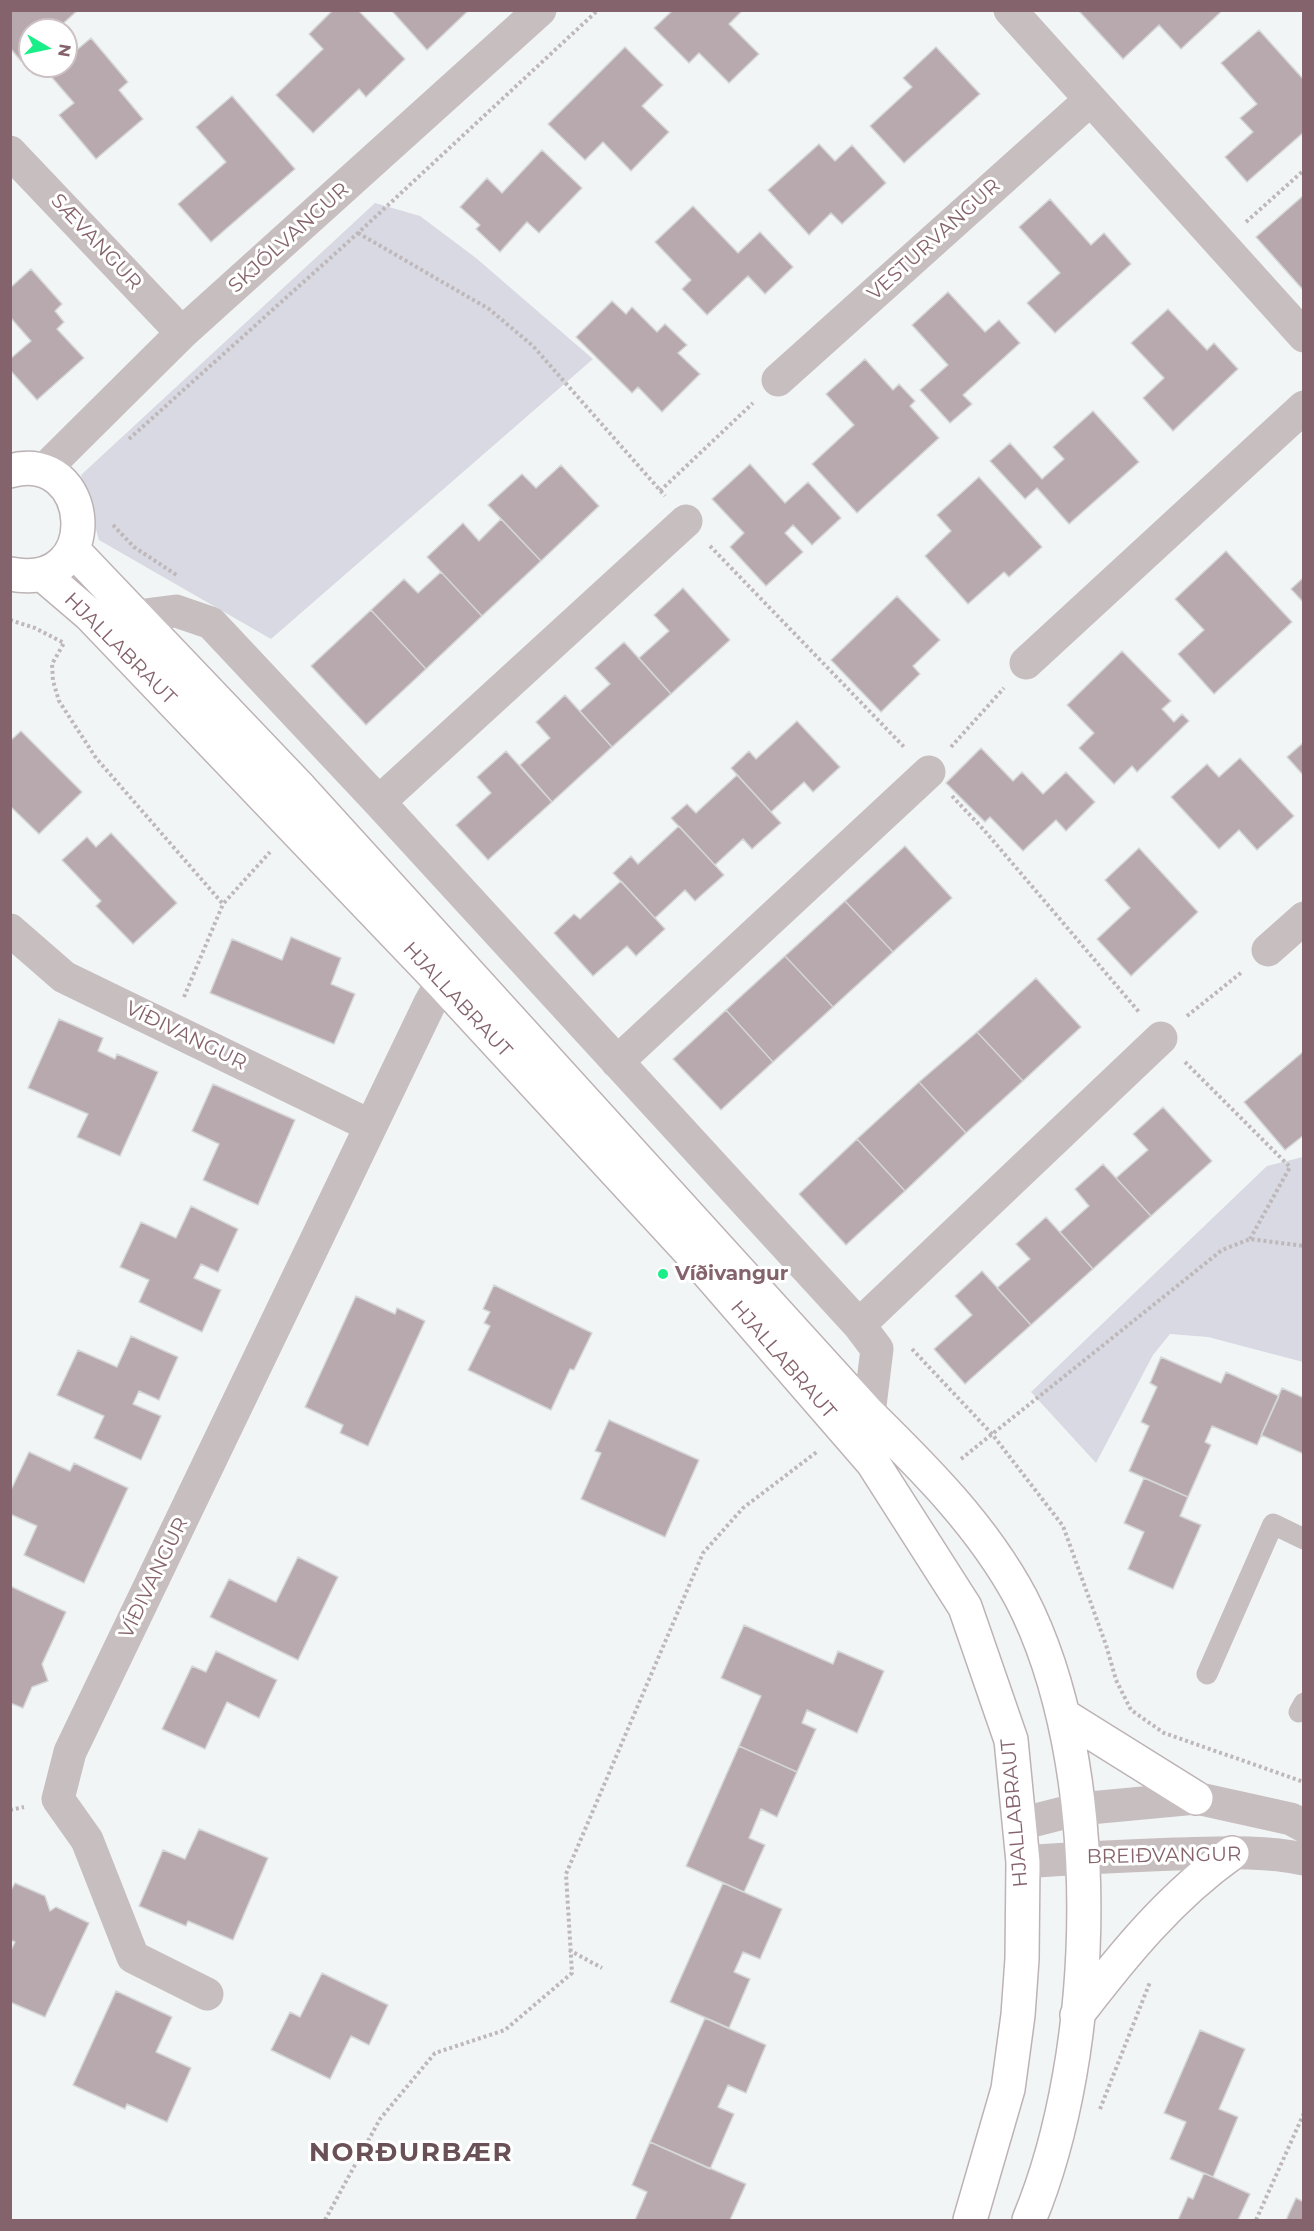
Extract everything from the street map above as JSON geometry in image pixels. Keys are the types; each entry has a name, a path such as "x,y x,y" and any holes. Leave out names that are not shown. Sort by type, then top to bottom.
{"main road":[{"path":"10,471 31,469 43,471 60,480 72,495 79,513 79,532 73,550 65,561 26,574"},
{"name":"HJALLABRAUT","path":"73,550 301,789 448,971 873,1463 966,1606 1011,1740 1023,1862 1022,1970 1008,2089 970,2220"},
{"name":"HJALLABRAUT","path":"26,574 90,615 448,971 869,1414 936,1479 996,1558 1020,1596 1037,1632 1064,1715 1079,1809 1084,1926 1077,2015 1054,2144 1029,2220"},
{"path":"1064,1715 1196,1798"},
{"path":"1077,2015 1143,1933 1197,1878 1232,1853"}],"street":[{"name":"SKJÓLVANGUR","path":"43,471 182,333 540,10"},
{"path":"1010,10 1304,336"},
{"name":"VESTURVANGUR","path":"778,380 1090,100"},
{"name":"SÆVANGUR","path":"10,152 182,333"},
{"path":"1026,663 1304,407"},
{"path":"380,801 686,521"},
{"name":"HJALLABRAUT","path":"137,616 176,611 211,623 380,801 859,1325 877,1349 869,1414"},
{"path":"617,1062 929,772"},
{"path":"1268,950 1304,918"},
{"name":"VÍÐIVANGUR","path":"10,930 64,977 371,1126"},
{"name":"VÍÐIVANGUR","path":"207,1994 132,1957 87,1840 58,1799 70,1752 448,971"},
{"path":"859,1325 1161,1038"},
{"path":"1020,1824 1079,1809 1196,1798 1291,1819 1304,1826"},
{"name":"BREIÐVANGUR","path":"1023,1862 1082,1857 1232,1853 1304,1859"}],"lane":[{"path":"1207,1674 1273,1524 1304,1539"}],"path":[{"path":"125,442 358,233 598,10"},
{"path":"1221,245 1304,170"},
{"path":"358,233 489,309 533,346 686,521 984,830 1161,1038 1290,1167 1250,1239"},
{"path":"660,491 778,380"},
{"path":"10,620 34,628 64,643 52,664 53,681 59,701 96,758 223,904"},
{"path":"929,772 1026,663"},
{"path":"171,1028 223,904 271,852"},
{"path":"1161,1038 1268,950"},
{"path":"952,1466 1222,1250 1250,1239 1304,1246"},
{"path":"992,1434 1063,1526 1107,1645 1116,1680 1131,1710 1164,1733 1304,1782"},
{"path":"326,2220 380,2119 435,2053 505,2030 572,1973 566,1874 703,1553 743,1508 819,1450"},
{"path":"569,1950 602,1968"},
{"path":"1096,2120 1151,1980"},
{"path":"1256,2220 1304,2113"}],"shaded area":[{"path":"375,203 420,216 476,258 593,359 271,639 99,540 81,475"},
{"path":"1303,1157 1303,1362 1208,1337 1170,1334 1153,1355 1096,1463 1031,1392 1267,1166"}],"building":[{"path":"10,10 78,10 69,18 18,18 18,57 10,48"},
{"path":"333,10 358,10 405,59 366,97 359,89 313,133 276,95 323,49 309,34"},
{"path":"391,10 469,10 427,50"},
{"path":"673,10 743,10 729,24 759,54 729,83 699,53 689,63 654,28"},
{"path":"1078,10 1223,10 1181,49 1159,25 1123,59"},
{"path":"1259,30 1304,80 1304,132 1247,182 1225,157 1253,132 1240,118 1257,104 1221,63"},
{"path":"91,38 128,82 119,90 143,119 96,159 59,115 74,103 52,78 78,78 78,49"},
{"path":"625,47 663,85 642,106 669,132 631,171 603,142 585,160 548,124"},
{"path":"936,47 980,94 904,163 870,126 912,87 903,78"},
{"path":"232,96 295,169 211,242 178,204 226,162 196,127"},
{"path":"819,144 835,161 852,145 886,183 842,224 831,213 809,235 768,190"},
{"path":"542,150 582,188 539,233 527,222 500,252 476,229 480,225 460,207 487,178 502,193"},
{"path":"1304,195 1304,291 1256,237"},
{"path":"1050,199 1091,245 1104,233 1131,264 1055,333 1027,303 1060,273 1019,227"},
{"path":"693,206 738,253 760,232 793,267 765,294 748,276 707,315 682,289 691,280 655,242"},
{"path":"31,269 62,304 55,311 64,322 57,329 84,358 37,400 10,370 10,359 31,341 10,317 10,288"},
{"path":"948,292 985,332 999,320 1020,343 963,395 972,404 950,423 920,390 948,365 912,325"},
{"path":"612,301 626,314 632,307 657,332 665,324 687,345 678,353 700,374 662,412 638,387 632,393 576,337"},
{"path":"1168,309 1207,350 1214,343 1238,369 1173,431 1143,398 1164,378 1131,343"},
{"path":"865,359 893,390 899,384 915,401 910,406 939,438 857,513 812,464 854,425 826,394"},
{"path":"1093,411 1139,462 1069,524 1037,488 1025,499 990,461 1010,443 1042,479 1064,459 1053,447"},
{"path":"750,464 785,503 808,482 841,518 812,545 793,525 785,533 803,552 766,586 730,547 744,533 712,499"},
{"path":"561,465 599,506 541,561 488,505 522,474 536,488"},
{"path":"979,477 1042,547 1009,577 1004,572 968,604 925,556 951,531 937,515"},
{"path":"501,519 541,561 482,616 427,557 463,523 479,541"},
{"path":"1226,551 1292,622 1214,694 1178,654 1204,630 1175,599"},
{"path":"441,572 482,616 426,669 371,610 404,579 418,593"},
{"path":"1304,577 1304,603 1291,589"},
{"path":"683,588 730,640 671,694 639,658 669,631 654,615"},
{"path":"897,596 940,640 913,666 920,674 881,712 831,660"},
{"path":"371,610 426,669 366,725 311,666"},
{"path":"624,642 671,694 612,747 580,711 610,684 595,668"},
{"path":"1122,651 1171,701 1162,709 1174,722 1182,714 1189,721 1137,772 1132,766 1114,784 1079,748 1094,733 1067,705"},
{"path":"565,695 612,747 552,802 520,765 550,738 536,722"},
{"path":"797,721 840,767 813,792 804,782 771,812 731,768 749,751 756,759"},
{"path":"21,731 82,792 39,834 10,806 10,741"},
{"path":"1304,742 1304,776 1287,757"},
{"path":"981,748 1013,781 1022,772 1043,794 1066,772 1095,802 1066,831 1056,820 1023,851 990,817 985,822 946,783"},
{"path":"506,751 552,802 488,860 456,825 491,793 477,777"},
{"path":"1240,758 1294,816 1257,850 1239,830 1219,849 1171,797 1207,764 1219,777"},
{"path":"737,775 781,823 752,849 743,839 715,865 671,818 687,804 696,813"},
{"path":"679,826 724,875 695,901 685,890 655,918 613,873 631,856 638,864"},
{"path":"111,833 177,903 133,944 96,906 101,901 62,860 87,837 96,847"},
{"path":"905,846 952,898 893,952 845,901"},
{"path":"1139,848 1198,912 1131,976 1097,939 1130,908 1105,880"},
{"path":"621,881 665,929 636,956 627,946 593,976 554,933 574,914 580,919"},
{"path":"845,901 893,952 833,1007 785,956"},
{"path":"291,937 341,958 331,984 355,994 334,1044 210,993 232,939 282,960"},
{"path":"785,956 833,1007 773,1062 726,1010"},
{"path":"1036,978 1081,1027 1023,1081 977,1032"},
{"path":"726,1010 773,1062 721,1110 673,1059"},
{"path":"59,1019 103,1038 98,1051 115,1059 117,1054 158,1072 120,1156 77,1137 88,1114 28,1088"},
{"path":"977,1032 1023,1081 966,1133 919,1082"},
{"path":"1304,1051 1304,1135 1285,1150 1244,1102"},
{"path":"919,1082 966,1133 905,1191 857,1139"},
{"path":"213,1084 295,1120 258,1205 203,1180 219,1144 192,1131"},
{"path":"1163,1107 1212,1161 1151,1216 1116,1178 1148,1150 1133,1134"},
{"path":"857,1139 905,1191 846,1245 799,1194"},
{"path":"1103,1164 1151,1216 1093,1269 1060,1232 1089,1206 1075,1189"},
{"path":"191,1206 238,1229 218,1272 201,1264 194,1278 221,1290 202,1332 139,1302 149,1280 120,1267 141,1222 176,1238"},
{"path":"1046,1217 1093,1269 1031,1325 997,1288 1030,1259 1016,1244"},
{"path":"982,1271 1031,1325 965,1384 934,1349 972,1315 955,1296"},
{"path":"494,1285 592,1333 574,1370 570,1369 551,1410 468,1370 490,1326 484,1323 490,1312 483,1309"},
{"path":"356,1296 395,1314 397,1308 425,1321 368,1446 340,1433 343,1425 305,1407"},
{"path":"131,1336 178,1357 159,1400 139,1391 133,1404 161,1416 141,1460 94,1438 104,1416 57,1395 78,1350 117,1367"},
{"path":"1161,1357 1221,1383 1226,1372 1279,1396 1257,1445 1212,1426 1205,1442 1211,1445 1188,1497 1129,1471 1149,1426 1141,1422 1157,1387 1150,1383"},
{"path":"1282,1388 1304,1398 1304,1454 1261,1435"},
{"path":"609,1420 699,1460 665,1537 581,1499 601,1453 595,1451"},
{"path":"29,1452 70,1471 74,1463 128,1488 84,1583 24,1555 37,1526 10,1514 10,1492"},
{"path":"1144,1478 1188,1497 1180,1516 1201,1525 1173,1589 1128,1569 1144,1532 1124,1523"},
{"path":"298,1557 338,1577 298,1660 210,1617 229,1579 276,1602"},
{"path":"10,1586 66,1612 42,1664 48,1681 32,1687 23,1708 10,1703"},
{"path":"744,1625 833,1664 838,1651 884,1671 857,1733 807,1710 802,1723 816,1729 797,1772 739,1746 761,1696 721,1678"},
{"path":"216,1651 277,1680 259,1718 227,1702 205,1749 162,1729 192,1666 206,1672"},
{"path":"739,1746 797,1772 777,1817 761,1809 749,1838 765,1845 744,1892 686,1866"},
{"path":"199,1829 268,1858 233,1940 188,1921 186,1926 139,1906 163,1850 185,1859"},
{"path":"15,1883 45,1896 50,1911 56,1907 89,1923 45,2017 10,2002 10,1952 15,1942 10,1940 10,1892"},
{"path":"723,1883 782,1909 760,1959 743,1952 734,1972 750,1979 729,2028 670,2002"},
{"path":"322,1973 388,2005 369,2045 351,2036 330,2079 271,2050 290,2012 300,2017"},
{"path":"116,1991 172,2017 156,2052 191,2068 167,2122 127,2104 125,2109 73,2085"},
{"path":"705,2018 766,2045 746,2093 728,2085 718,2107 734,2114 710,2169 650,2142"},
{"path":"1200,2030 1245,2049 1219,2109 1238,2117 1213,2177 1170,2159 1186,2122 1164,2113"},
{"path":"650,2142 746,2184 730,2220 635,2220 647,2192 632,2185"},
{"path":"1204,2173 1250,2194 1238,2220 1178,2220 1188,2197 1193,2199"},
{"path":"1296,2198 1304,2202 1304,2220 1286,2220"}],"place":[{"name":"Víðivangur","path":"663,1274"}],"district":[{"name":"NORÐURBÆR","path":"411,2153"}]}
